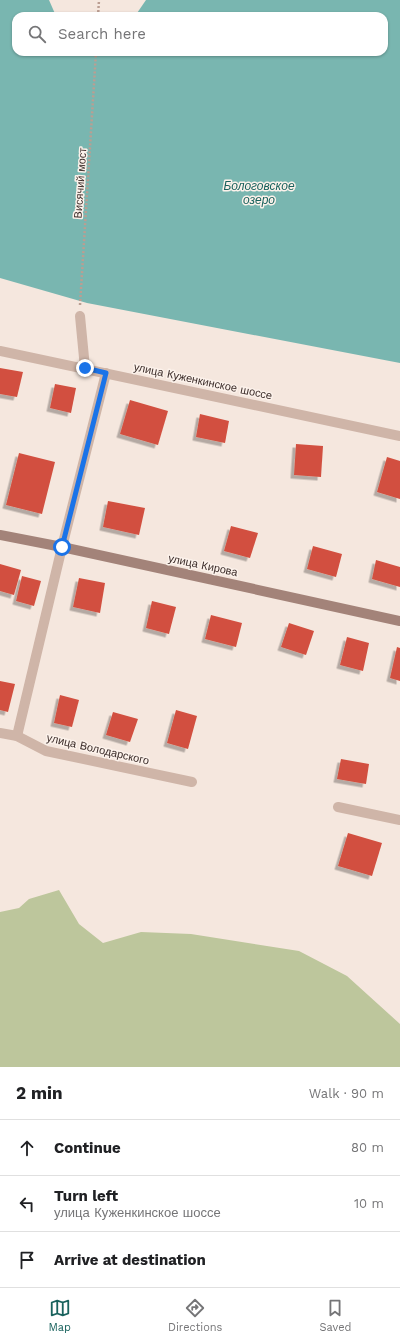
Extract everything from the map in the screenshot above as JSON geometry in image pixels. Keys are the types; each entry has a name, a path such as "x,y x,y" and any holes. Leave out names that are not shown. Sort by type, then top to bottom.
{"main road":[{"name":"улица Кирова","path":"0,535 62,547 400,621"}],"street":[{"path":"80,316 85,368"},
{"name":"улица Куженкинское шоссе","path":"0,351 400,436"},
{"path":"18,736 62,547 106,373"},
{"name":"улица Володарского","path":"0,732 18,736 46,752 192,782"},
{"path":"338,807 400,820"}],"path":[{"path":"98,12 99,0"},
{"name":"Висячий мост","path":"80,316 96,56"}],"green space":[{"path":"59,890 79,924 103,943 141,932 191,934 299,951 347,976 400,1024 400,1067 0,1067 0,912 19,908 29,899"}],"water":[{"name":"Бологовское озеро","path":"0,0 49,0 54,12 12,12 12,56 388,56 388,12 138,12 146,0 400,0 400,363 87,303 0,278"}],"building":[{"path":"0,368 23,372 17,397 0,394"},
{"path":"55,384 76,388 71,413 50,408"},
{"path":"130,400 168,411 158,445 120,434"},
{"path":"200,414 229,421 225,443 196,437"},
{"path":"296,444 323,446 321,477 294,475"},
{"path":"19,453 55,462 42,514 6,505"},
{"path":"387,457 400,461 400,499 377,492"},
{"path":"108,501 145,508 139,535 103,527"},
{"path":"231,526 258,533 250,558 224,551"},
{"path":"313,546 342,554 336,577 307,569"},
{"path":"376,560 400,567 400,587 372,579"},
{"path":"0,564 21,570 14,595 0,591"},
{"path":"22,576 41,581 34,606 16,601"},
{"path":"79,578 105,583 100,613 73,607"},
{"path":"152,601 176,607 169,634 146,628"},
{"path":"211,615 242,623 236,647 205,639"},
{"path":"289,623 314,631 306,655 281,647"},
{"path":"347,637 369,643 363,671 340,665"},
{"path":"397,647 400,648 400,681 390,678"},
{"path":"0,681 15,684 8,712 0,710"},
{"path":"60,695 79,700 72,727 54,723"},
{"path":"176,710 197,716 188,749 167,743"},
{"path":"113,712 138,719 130,742 106,735"},
{"path":"341,759 369,764 366,784 337,779"},
{"path":"348,833 382,843 372,876 338,866"}],"route":[{"path":"62,547 106,373 85,368"}]}
